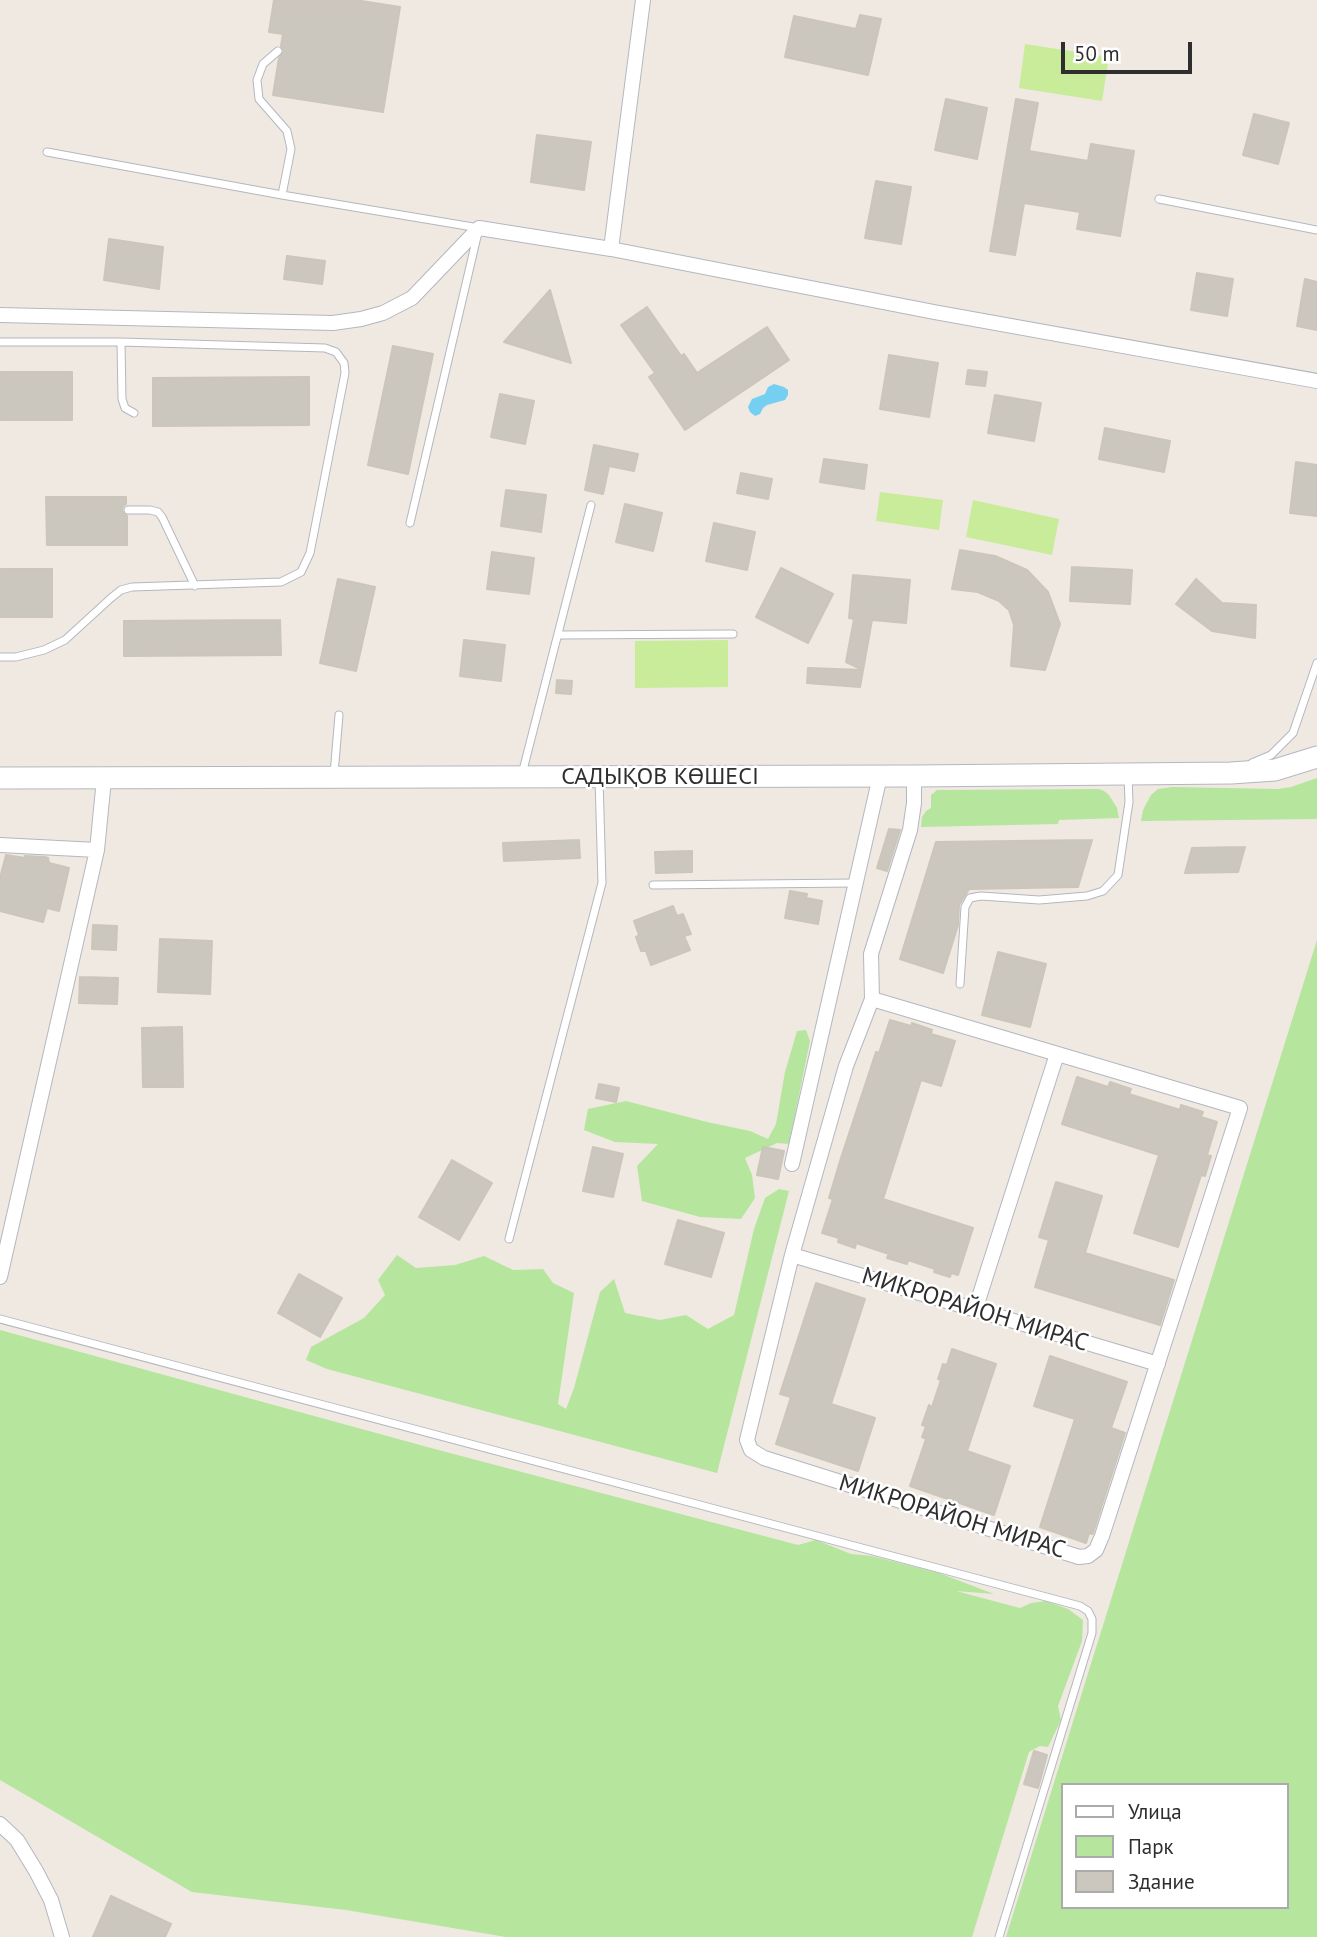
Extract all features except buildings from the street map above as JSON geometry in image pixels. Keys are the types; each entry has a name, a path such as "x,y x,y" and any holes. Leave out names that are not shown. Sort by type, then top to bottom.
{"street":[{"path":"611,248 643,0"},
{"path":"0,315 333,323 361,319 383,313 412,298 479,228 611,248 934,312 1317,381"},
{"name":"САДЫҚОВ КӨШЕСІ","path":"0,778 521,778 1231,773 1275,770 1317,757"},
{"path":"792,1164 880,776"},
{"name":"МИКРОРАЙОН МИРАС","path":"872,999 1240,1108 1102,1536 1097,1550 1088,1556 1079,1557 764,1458 751,1450 747,1440 792,1255 846,1066 872,999 871,954 911,830 914,776"},
{"path":"0,1277 97,850 104,779"},
{"path":"0,845 97,850"},
{"name":"МИКРОРАЙОН МИРАС","path":"975,1310 1057,1054"},
{"name":"МИКРОРАЙОН МИРАС","path":"792,1255 1158,1364"},
{"path":"0,1824 17,1840 36,1871 51,1900 62,1937"}],"lane":[{"path":"278,51 263,64 257,80 260,99 287,131 291,149 282,195"},
{"path":"47,152 479,228 410,523"},
{"path":"1159,199 1317,230"},
{"path":"0,342 121,342 326,348 336,352 344,363 345,373 310,553 301,572 281,582 132,586 121,590 65,640 44,650 16,657 0,657"},
{"path":"121,342 122,399 125,408 134,413"},
{"path":"521,778 591,505"},
{"path":"128,510 158,512 195,586"},
{"path":"558,635 733,634"},
{"path":"1231,773 1271,755 1293,733 1317,663"},
{"path":"334,778 339,715"},
{"path":"960,984 965,907 970,898 981,896 1039,900 1087,896 1103,891 1118,875 1129,802 1128,774"},
{"path":"509,1238 602,883 599,777"},
{"path":"653,885 857,883"},
{"path":"0,1319 1080,1606 1088,1611 1092,1619 1092,1633 999,1937"}],"green space":[{"path":"1025,44 1109,57 1102,101 1019,88"},
{"path":"880,492 943,500 939,530 876,521"},
{"path":"973,500 1059,519 1052,555 966,537"},
{"path":"728,640 728,687 635,688 635,641"},
{"path":"1317,778 1317,819 1141,821 1143,810 1151,795 1158,789 1278,789"},
{"path":"1099,789 1109,795 1117,808 1119,818 1059,820 1058,824 921,827 922,817 931,808 931,795 937,790"},
{"path":"1317,940 1317,1937 1006,1937"},
{"path":"806,1030 810,1041 789,1144 777,1143 745,1158 752,1175 755,1198 741,1219 700,1217 642,1201 637,1166 658,1144 615,1142 584,1130 588,1109 626,1101 750,1131 768,1139 776,1124 785,1072 797,1031"},
{"path":"779,1189 789,1191 717,1473 327,1369 306,1360 311,1347 364,1318 385,1295 378,1280 397,1255 416,1268 455,1265 484,1256 513,1270 543,1269 553,1283 574,1293 558,1404 566,1409 600,1292 614,1279 625,1313 660,1320 686,1315 708,1329 734,1315 754,1229 765,1198"},
{"path":"0,1330 798,1545 816,1540 851,1554 872,1556 939,1573 994,1594 956,1591 1020,1608 1046,1601 1068,1609 1083,1620 1082,1641 1058,1706 1061,1720 1048,1747 1040,1746 1029,1752 972,1937 506,1937 346,1910 192,1892 0,1780"}],"water":[{"path":"774,384 788,390 788,395 785,400 767,405 755,416 748,407 752,399 765,394 768,387"}]}
